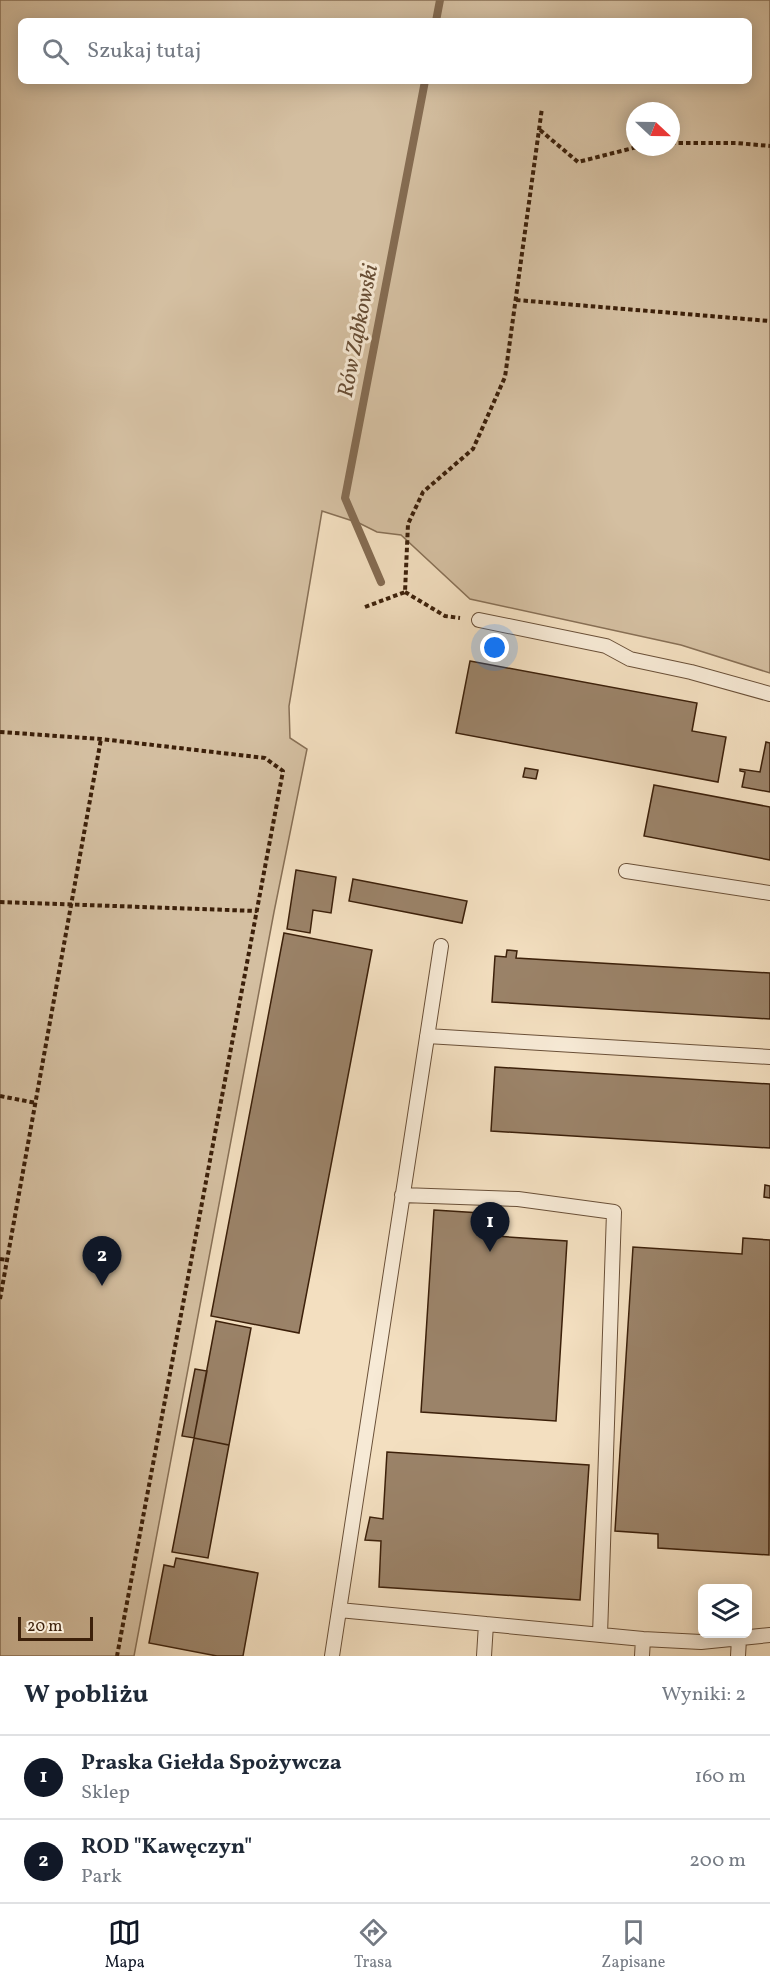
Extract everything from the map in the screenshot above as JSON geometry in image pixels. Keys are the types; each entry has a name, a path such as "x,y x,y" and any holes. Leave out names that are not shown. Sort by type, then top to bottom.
{"lane":[{"path":"479,620 606,646 630,659 691,672 770,694"},
{"path":"626,871 770,893"},
{"path":"332,1656 441,946"},
{"path":"427,1036 770,1057"},
{"path":"402,1195 518,1200 614,1212 600,1635"},
{"path":"339,1610 643,1639 701,1642 770,1635"},
{"path":"484,1656 486,1624"},
{"path":"642,1656 643,1639"},
{"path":"738,1656 739,1639"}],"path":[{"path":"405,592 408,524 423,492 473,449 505,377 542,108"},
{"path":"539,129 578,162 626,150"},
{"path":"680,143 736,143 770,146"},
{"path":"516,300 770,321"},
{"path":"365,607 405,592"},
{"path":"405,592 445,616 479,620"},
{"path":"0,732 101,739 265,758 283,771 117,1656"},
{"path":"0,1299 101,739"},
{"path":"0,903 256,911"},
{"path":"0,1096 36,1102"},
{"path":"0,1259 7,1260"}],"shaded area":[{"path":"0,0 770,0 770,673 681,645 470,599 401,535 377,532 359,523 322,511 289,706 290,738 307,749 274,912 134,1656 0,1656"}],"building":[{"path":"470,661 697,703 692,731 726,737 718,782 456,733"},
{"path":"766,742 770,743 770,792 742,787 745,772 740,769 760,772"},
{"path":"525,768 538,770 536,779 523,777"},
{"path":"654,785 770,807 770,860 644,836"},
{"path":"296,870 336,877 331,913 313,910 310,933 287,929"},
{"path":"353,879 467,901 462,923 349,901"},
{"path":"284,933 372,950 299,1333 211,1316"},
{"path":"507,950 517,951 516,958 770,973 770,1019 492,1002 495,956 506,957"},
{"path":"495,1067 770,1084 770,1148 491,1131"},
{"path":"765,1185 770,1186 770,1198 764,1197"},
{"path":"434,1210 481,1213 479,1235 567,1241 556,1421 421,1412"},
{"path":"743,1238 770,1240 769,1555 658,1548 658,1534 615,1531 633,1247 742,1254"},
{"path":"216,1321 251,1328 229,1445 194,1438"},
{"path":"195,1369 207,1371 194,1438 182,1436"},
{"path":"194,1438 229,1445 208,1558 172,1552"},
{"path":"387,1452 589,1465 580,1600 379,1587 381,1541 365,1540 370,1517 383,1519"},
{"path":"176,1558 258,1573 243,1656 217,1656 149,1643 164,1565 174,1567"}],"waterway":[{"name":"Rów Ząbkowski","path":"437,18 440,0"},
{"name":"Rów Ząbkowski","path":"381,582 345,498 424,84"}],"place":[{"name":"Praska Giełda Spożywcza","path":"490,1252"},
{"name":"ROD \"Kawęczyn\"","path":"102,1286"}]}
